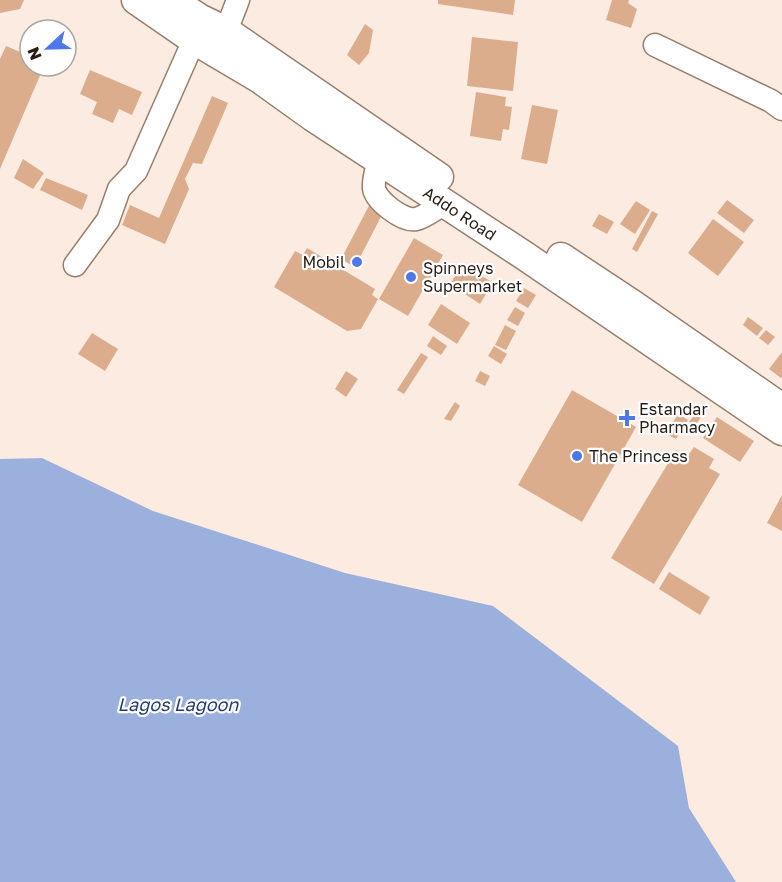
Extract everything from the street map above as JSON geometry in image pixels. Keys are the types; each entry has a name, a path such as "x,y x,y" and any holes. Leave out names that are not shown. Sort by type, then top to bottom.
{"main road":[{"name":"Addo Road","path":"136,0 194,40 260,79 313,117 445,203 478,214 632,304 782,408"},
{"name":"Addo Road","path":"172,0 199,18 226,31 782,431"}],"street":[{"path":"226,31 238,0"},
{"path":"75,266 108,220 119,189 136,171 194,40"},
{"path":"655,45 771,101 782,109"}],"water":[{"name":"Lagos Lagoon","path":"42,458 153,511 345,573 493,606 678,746 689,808 736,882 0,882 0,459"}],"building":[{"path":"0,0 24,0 20,9 0,13"},
{"path":"438,0 515,0 513,15 438,4"},
{"path":"612,0 629,0 628,3 637,9 631,28 606,20"},
{"path":"365,24 373,30 369,53 359,65 347,55"},
{"path":"472,37 518,42 513,91 467,86"},
{"path":"6,46 18,51 18,78 39,78 0,169 0,59"},
{"path":"90,70 142,92 132,115 119,109 113,123 92,114 97,102 80,94"},
{"path":"476,92 506,97 505,106 512,107 509,130 503,129 501,141 470,136"},
{"path":"212,96 228,103 202,164 193,163 185,179 189,189 165,244 122,225 130,205 159,218"},
{"path":"532,105 558,110 547,164 521,159"},
{"path":"23,159 44,173 33,189 14,178"},
{"path":"46,178 88,195 82,210 40,190"},
{"path":"727,200 754,220 744,233 717,213"},
{"path":"636,201 650,210 635,234 620,224"},
{"path":"371,202 385,209 355,267 341,259"},
{"path":"652,211 658,214 637,252 632,249"},
{"path":"599,214 614,222 607,234 592,226"},
{"path":"713,219 744,242 718,276 688,253"},
{"name":"Spinneys Supermarket","path":"414,238 443,255 408,316 379,299"},
{"path":"307,248 375,289 372,295 378,299 361,329 347,331 274,287 295,251 303,255"},
{"path":"463,264 493,283 480,304 450,284"},
{"path":"524,288 536,295 528,308 516,301"},
{"path":"441,304 470,323 457,344 428,325"},
{"path":"515,307 525,313 518,326 507,320"},
{"path":"748,317 763,328 757,336 743,325"},
{"path":"505,325 516,331 506,350 495,345"},
{"path":"766,330 775,337 768,345 759,338"},
{"path":"92,333 118,349 105,371 78,354"},
{"path":"433,336 447,346 441,355 427,346"},
{"path":"494,346 507,354 501,364 488,356"},
{"path":"782,352 782,377 781,378 769,369"},
{"path":"421,353 428,357 404,394 397,390"},
{"path":"346,371 358,379 346,397 335,389"},
{"path":"480,371 490,376 485,386 475,381"},
{"name":"The Princess","path":"572,390 636,427 582,522 518,485"},
{"path":"455,402 460,406 451,421 444,419"},
{"path":"700,408 705,411 695,426 689,422"},
{"path":"678,414 688,420 676,439 666,434"},
{"path":"717,417 754,441 740,462 703,438"},
{"path":"694,447 714,459 709,468 720,474 654,584 611,558 676,450 687,457"},
{"path":"782,495 782,531 767,523"},
{"path":"669,572 710,597 700,615 659,589"}],"place":[{"name":"Mobil","path":"357,262"},
{"name":"Spinneys Supermarket","path":"411,277"},
{"name":"Estandar Pharmacy","path":"627,418"},
{"name":"The Princess","path":"577,456"}]}
